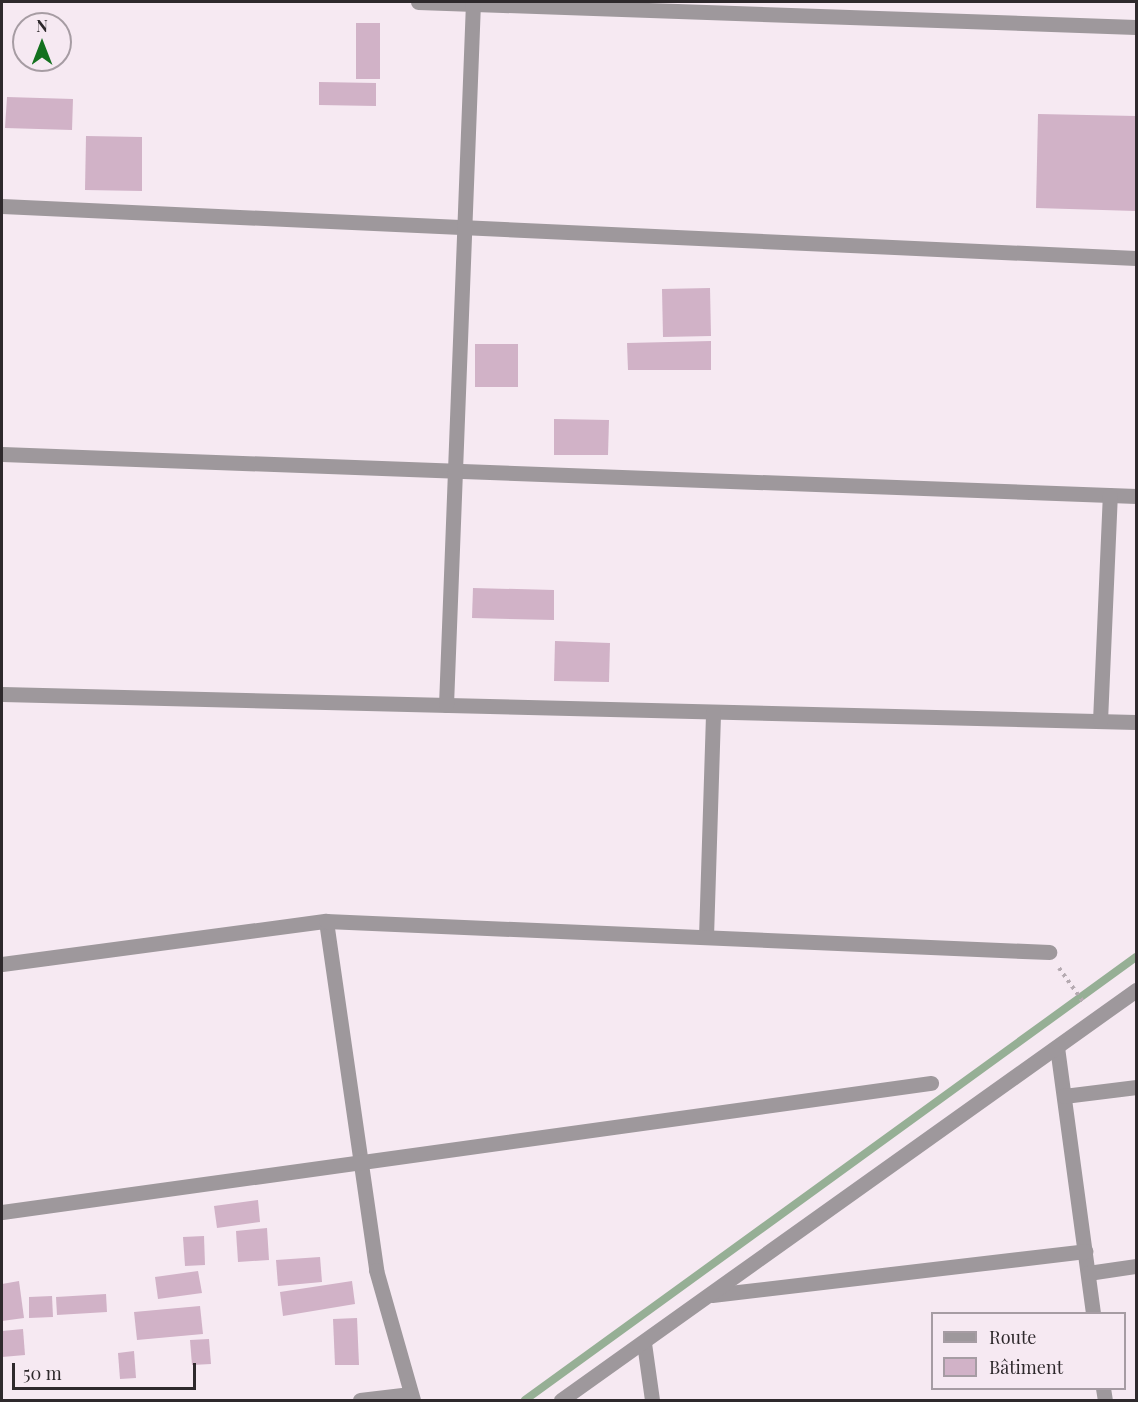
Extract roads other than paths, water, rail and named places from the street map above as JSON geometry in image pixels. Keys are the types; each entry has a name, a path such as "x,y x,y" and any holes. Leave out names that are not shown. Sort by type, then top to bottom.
{"street":[{"path":"418,2 473,2 1137,27"},
{"path":"446,705 473,2"},
{"path":"2,206 1137,258"},
{"path":"2,454 1137,496"},
{"path":"1100,721 1110,495"},
{"path":"2,694 1137,722"},
{"path":"706,937 713,712"},
{"path":"326,921 359,1165 376,1270 412,1397 360,1401"},
{"path":"2,964 326,921 1048,952"},
{"path":"561,1401 1137,990"},
{"path":"1057,1047 1093,1312"},
{"path":"2,1212 359,1165 931,1083"},
{"path":"1064,1096 1137,1086"},
{"path":"711,1295 1084,1251"},
{"path":"1088,1273 1137,1266"},
{"path":"645,1343 652,1401"}],"waterway":[{"path":"525,1400 1136,957"}]}
